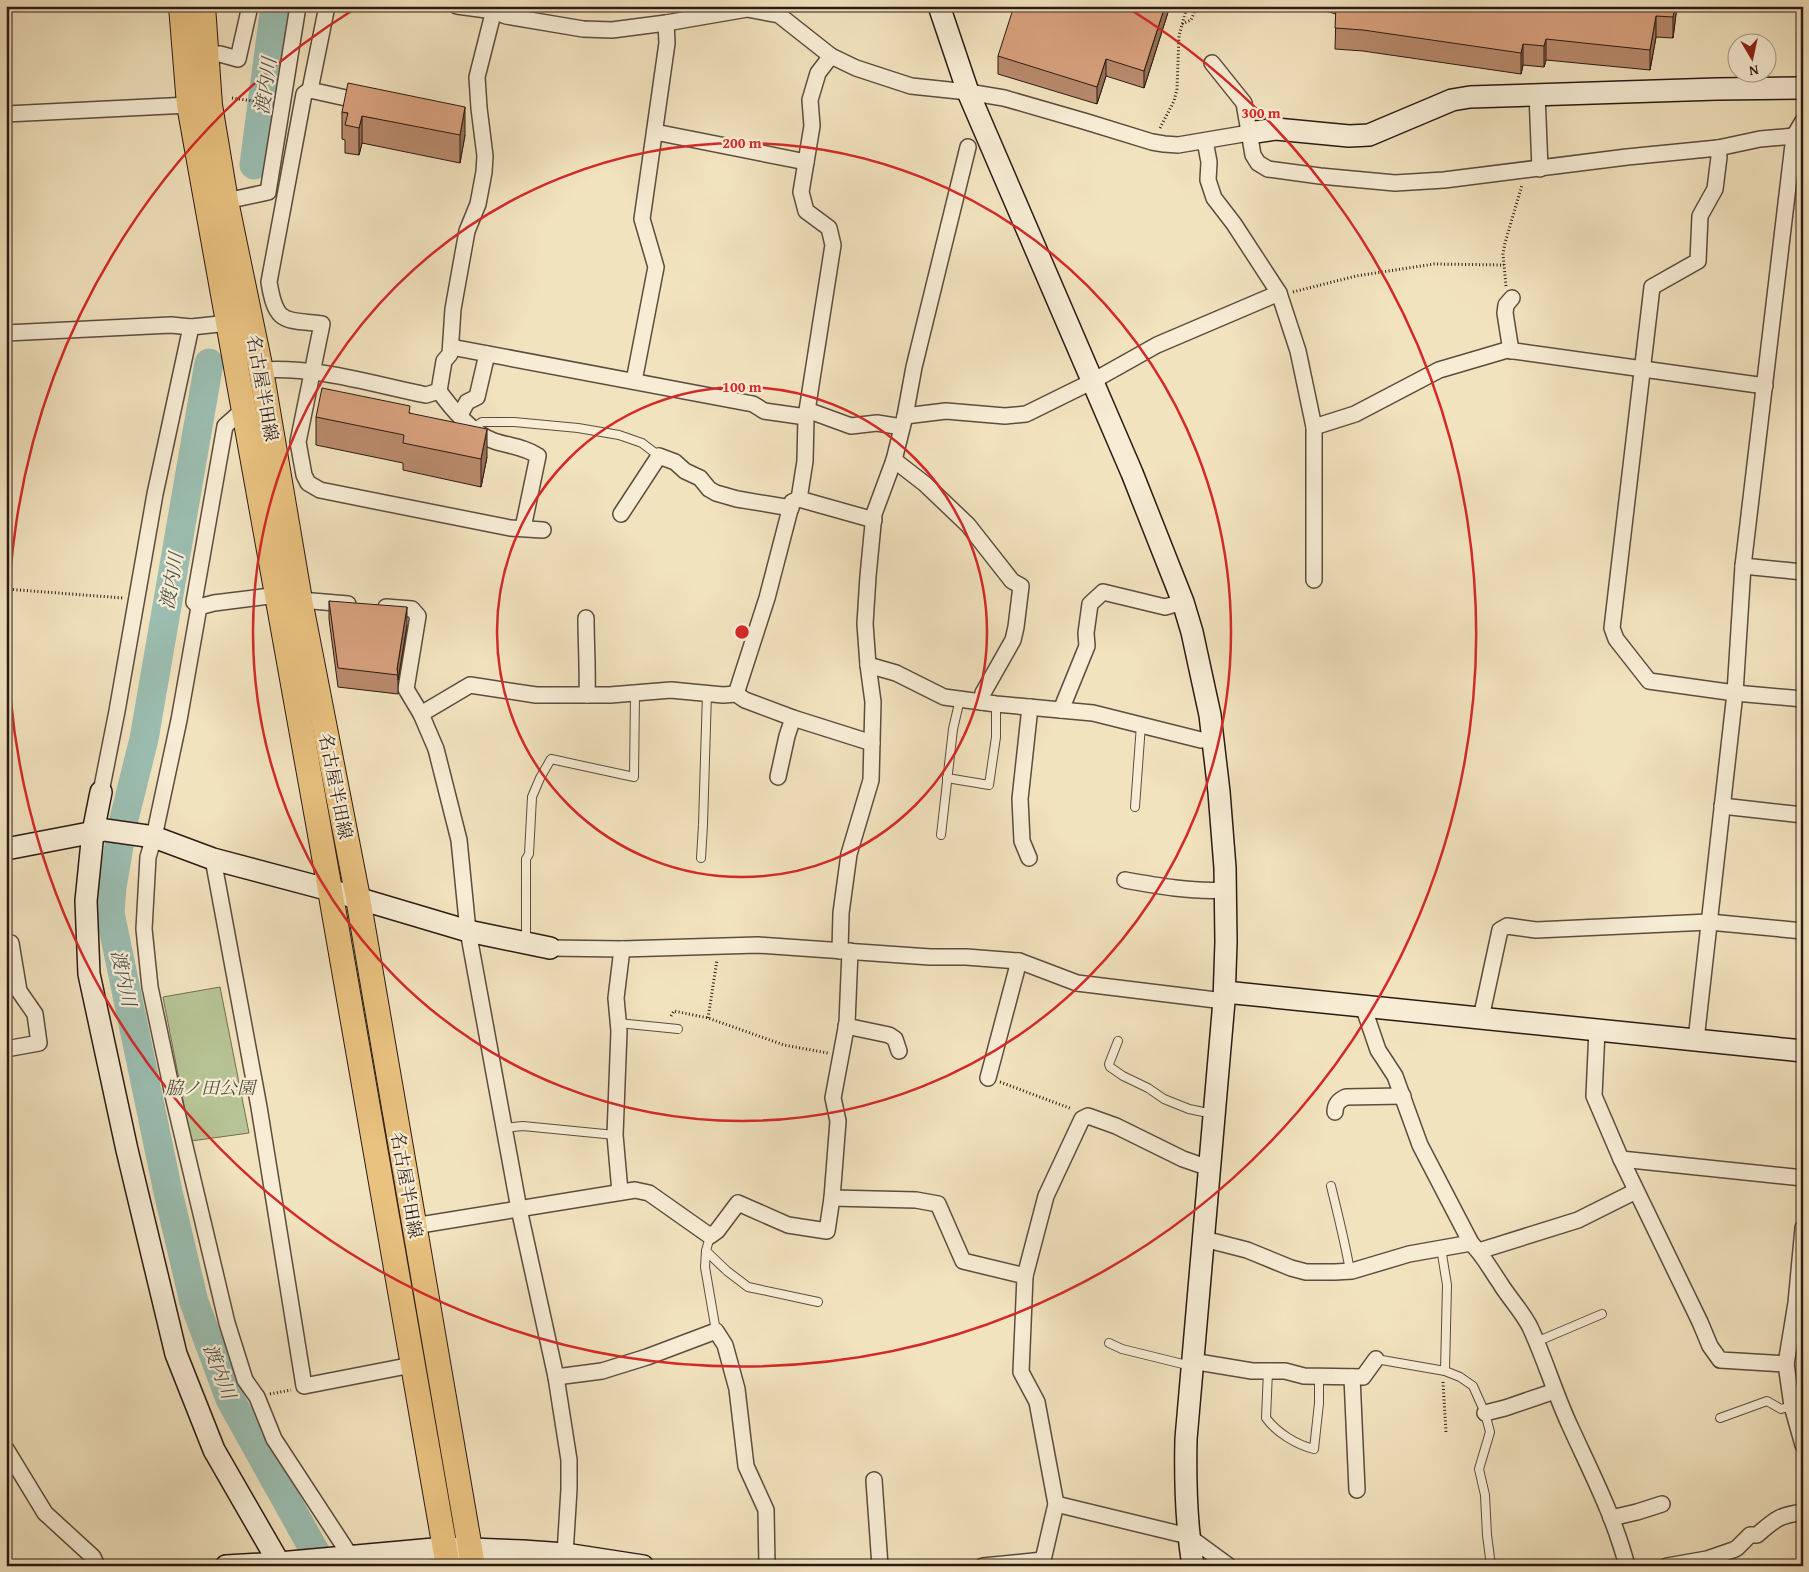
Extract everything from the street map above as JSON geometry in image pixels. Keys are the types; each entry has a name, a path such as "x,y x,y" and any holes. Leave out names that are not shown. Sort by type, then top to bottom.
{"main road":[{"name":"名古屋半田線","path":"181,6 189,105 244,410 358,898 471,1557"},
{"name":"名古屋半田線","path":"203,6 210,105 226,202 261,370 289,597 330,890 446,1557"}],"street":[{"path":"206,55 220,54 238,59 250,6"},
{"path":"226,202 268,192 298,6"},
{"path":"327,6 310,90 304,94 269,282 273,304 286,320 322,324 298,442 304,475 308,483 320,490 510,528 543,530"},
{"path":"457,6 494,9 506,16 584,30 612,30 666,23 725,10 747,9 779,15 831,56 856,68 911,86 1004,98 1158,143 1178,145 1276,129 1349,136 1369,135 1452,100 1470,97 1803,88"},
{"path":"939,6 968,92 1091,382 1132,473 1183,602 1208,706 1219,792 1225,890 1225,997 1186,1439 1185,1492 1188,1536 1193,1566"},
{"path":"494,9 477,77 485,156 484,172 478,204 467,230 453,309 450,354 444,361 439,391 447,403 473,428 490,440 528,450 538,456 523,528"},
{"path":"634,381 656,267 642,219 668,43 666,23"},
{"path":"736,694 795,504 805,461 806,413 833,245 829,228 806,211 802,192 812,126 810,100 818,73 831,56"},
{"path":"1212,63 1244,103 1253,155 1258,163 1268,169 1320,176 1395,183 1444,180 1627,157 1718,148 1760,139 1794,136"},
{"path":"310,90 382,106"},
{"path":"1537,94 1540,168"},
{"path":"6,114 189,105"},
{"path":"1696,1040 1735,693 1743,566 1794,136 1803,121"},
{"path":"655,132 806,162"},
{"path":"1205,141 1209,162 1208,180 1214,198 1234,224 1280,294 1298,351 1314,427 1314,580"},
{"path":"414,1226 635,1190 649,1193 708,1243 738,1203 788,1225 827,1231 832,1198 838,1121 833,1098 846,1026 845,951 841,913 849,854 871,780 873,702 865,624 874,514 894,460 904,421 914,367 968,147"},
{"path":"1718,148 1720,157 1715,189 1700,216 1698,261 1652,287 1612,628 1616,639 1649,681 1735,693 1803,699"},
{"path":"451,347 753,404 764,411 806,413 851,426 904,421 946,411 1017,416 1026,414 1091,382 1157,345 1280,294"},
{"path":"1510,300 1506,305 1505,313 1511,351"},
{"path":"6,333 171,325 190,327 229,323"},
{"path":"190,327 155,494 100,792 99,831 86,901 89,974 127,1150 176,1354 214,1450 284,1563"},
{"path":"1314,427 1356,414 1439,370 1511,351 1765,386"},
{"path":"460,415 467,402 477,397 487,354"},
{"path":"261,370 293,368 426,395 439,391"},
{"path":"199,607 194,602 225,426 244,410"},
{"path":"621,514 659,456 675,462 685,471 700,478 709,489 716,493 737,499 795,504 874,520"},
{"path":"894,460 925,484 968,525 1012,581 1021,586 1016,627 1012,640 1002,662 983,693 988,703"},
{"path":"1743,566 1803,572"},
{"path":"1061,710 1087,646 1086,633 1090,604 1103,592 1166,607 1183,602"},
{"path":"199,607 214,603 289,597 412,609 418,616 406,688 421,714 436,749 459,840 468,931 519,1209 556,1377 569,1460 565,1554"},
{"path":"199,607 179,720 150,837 144,929 150,987 174,1100 227,1323 245,1380 257,1397 274,1439 348,1559"},
{"path":"586,618 587,695"},
{"path":"868,665 896,673 944,696 988,703 1093,713 1201,740 1213,739"},
{"path":"421,714 470,685 536,695 636,694 671,690 736,694 745,700 793,718 872,743"},
{"path":"1029,858 1022,841 1020,799 1030,707"},
{"path":"778,777 793,718"},
{"path":"1722,806 1803,815"},
{"path":"6,849 99,831 150,837 213,859 330,890 468,931 550,948 622,949 758,945 1019,961 1076,982 1225,997 1363,1006 1803,1051"},
{"path":"213,859 259,1107 304,1386 412,1365"},
{"path":"1125,880 1173,888 1210,891 1225,890"},
{"path":"1480,1018 1500,930 1507,926 1536,930 1709,922 1803,931"},
{"path":"6,1049 39,1043 35,1014 19,991 11,943"},
{"path":"620,1192 615,1135 618,1023 616,998 622,949"},
{"path":"988,1078 1019,961"},
{"path":"1363,1006 1378,1050 1395,1076 1420,1145 1475,1247 1524,1316 1554,1391 1590,1466 1619,1536 1627,1566"},
{"path":"846,1026 889,1034 895,1039 898,1051"},
{"path":"1597,1030 1594,1096 1621,1159 1710,1346 1720,1360 1786,1364"},
{"path":"1335,1112 1335,1106 1346,1097 1403,1096"},
{"path":"984,1566 1043,1563 1056,1504 1037,1402 1022,1372 1025,1276 1046,1196 1082,1119 1088,1116 1096,1117 1183,1159 1209,1168"},
{"path":"1621,1159 1803,1178"},
{"path":"1204,1239 1248,1250 1291,1268 1306,1272 1350,1271 1409,1254 1442,1248 1475,1247 1578,1220 1636,1191"},
{"path":"832,1198 916,1200 938,1204 963,1262 1025,1276"},
{"path":"1803,1228 1799,1303 1786,1364 1792,1406 1803,1444"},
{"path":"556,1377 602,1371 647,1357 716,1331 725,1345 737,1389 746,1466 766,1510 767,1566"},
{"path":"1192,1364 1252,1371 1285,1371 1304,1376 1363,1377 1376,1359"},
{"path":"1352,1377 1355,1418 1354,1457 1357,1490"},
{"path":"1485,1413 1554,1391"},
{"path":"6,1449 45,1513 93,1557 97,1566"},
{"path":"874,1480 880,1566"},
{"path":"1056,1504 1188,1536 1229,1566"},
{"path":"1611,1518 1662,1504"},
{"path":"1667,1566 1707,1559 1738,1548 1750,1535 1757,1535 1777,1518 1803,1512"},
{"path":"226,1566 348,1559 565,1554 643,1566"}],"lane":[{"path":"473,428 482,422 514,422 619,434 642,443 659,456"},
{"path":"701,858 704,826 706,693"},
{"path":"526,943 526,859 529,854 532,797 540,778 551,760 634,777 636,694"},
{"path":"941,835 953,728 960,699"},
{"path":"947,778 990,785 996,737 988,703"},
{"path":"1135,806 1141,725"},
{"path":"618,1023 674,1028"},
{"path":"1118,1041 1109,1064 1110,1067 1164,1099 1189,1109 1214,1114"},
{"path":"504,1128 523,1126 615,1135"},
{"path":"1331,1186 1340,1227 1345,1240 1350,1271"},
{"path":"708,1243 727,1271 748,1287 818,1302"},
{"path":"708,1243 705,1268 716,1331"},
{"path":"1442,1248 1447,1285 1445,1371"},
{"path":"1536,1342 1602,1314"},
{"path":"1109,1343 1122,1349 1147,1354 1181,1365 1192,1364"},
{"path":"1376,1359 1445,1371 1473,1386 1485,1413 1490,1432 1479,1469 1485,1495 1491,1566"},
{"path":"1268,1371 1266,1418 1270,1424 1299,1445 1314,1449 1319,1403 1319,1376"},
{"path":"1720,1418 1767,1401 1781,1409 1792,1406"}],"path":[{"path":"1158,143 1161,126 1174,101 1177,89 1179,36 1186,6"},
{"path":"1182,24 1191,20 1197,6"},
{"path":"232,98 283,106"},
{"path":"1510,300 1504,265 1504,243 1522,187 1520,171"},
{"path":"1280,294 1356,276 1434,264 1504,265"},
{"path":"6,590 136,599"},
{"path":"708,1018 719,947"},
{"path":"674,1028 670,1018 674,1011 708,1018 784,1045 841,1056"},
{"path":"988,1078 1088,1116"},
{"path":"1445,1371 1443,1383 1446,1432"},
{"path":"257,1397 304,1386"}],"green space":[{"name":"脇ノ田公園","path":"220,987 249,1133 191,1141 163,997"}],"building":[{"path":"1014,6 1165,6 1144,71 1106,59 1097,87 998,56"},
{"path":"1336,6 1675,6 1673,17 1656,16 1650,50 1546,39 1544,46 1523,44 1521,53 1363,30 1335,28"},
{"path":"348,83 465,107 460,135 362,116 359,128 345,125 348,113 342,112"},
{"path":"322,388 410,406 409,413 487,429 481,459 403,443 404,435 316,417"},
{"path":"329,601 407,607 397,669 398,675 338,668"}],"waterway":[{"name":"渡内川","path":"254,165 275,6"},
{"name":"渡内川","path":"209,363 144,739 123,823 112,887 110,913 168,1192 194,1302 230,1399 323,1566"}]}
